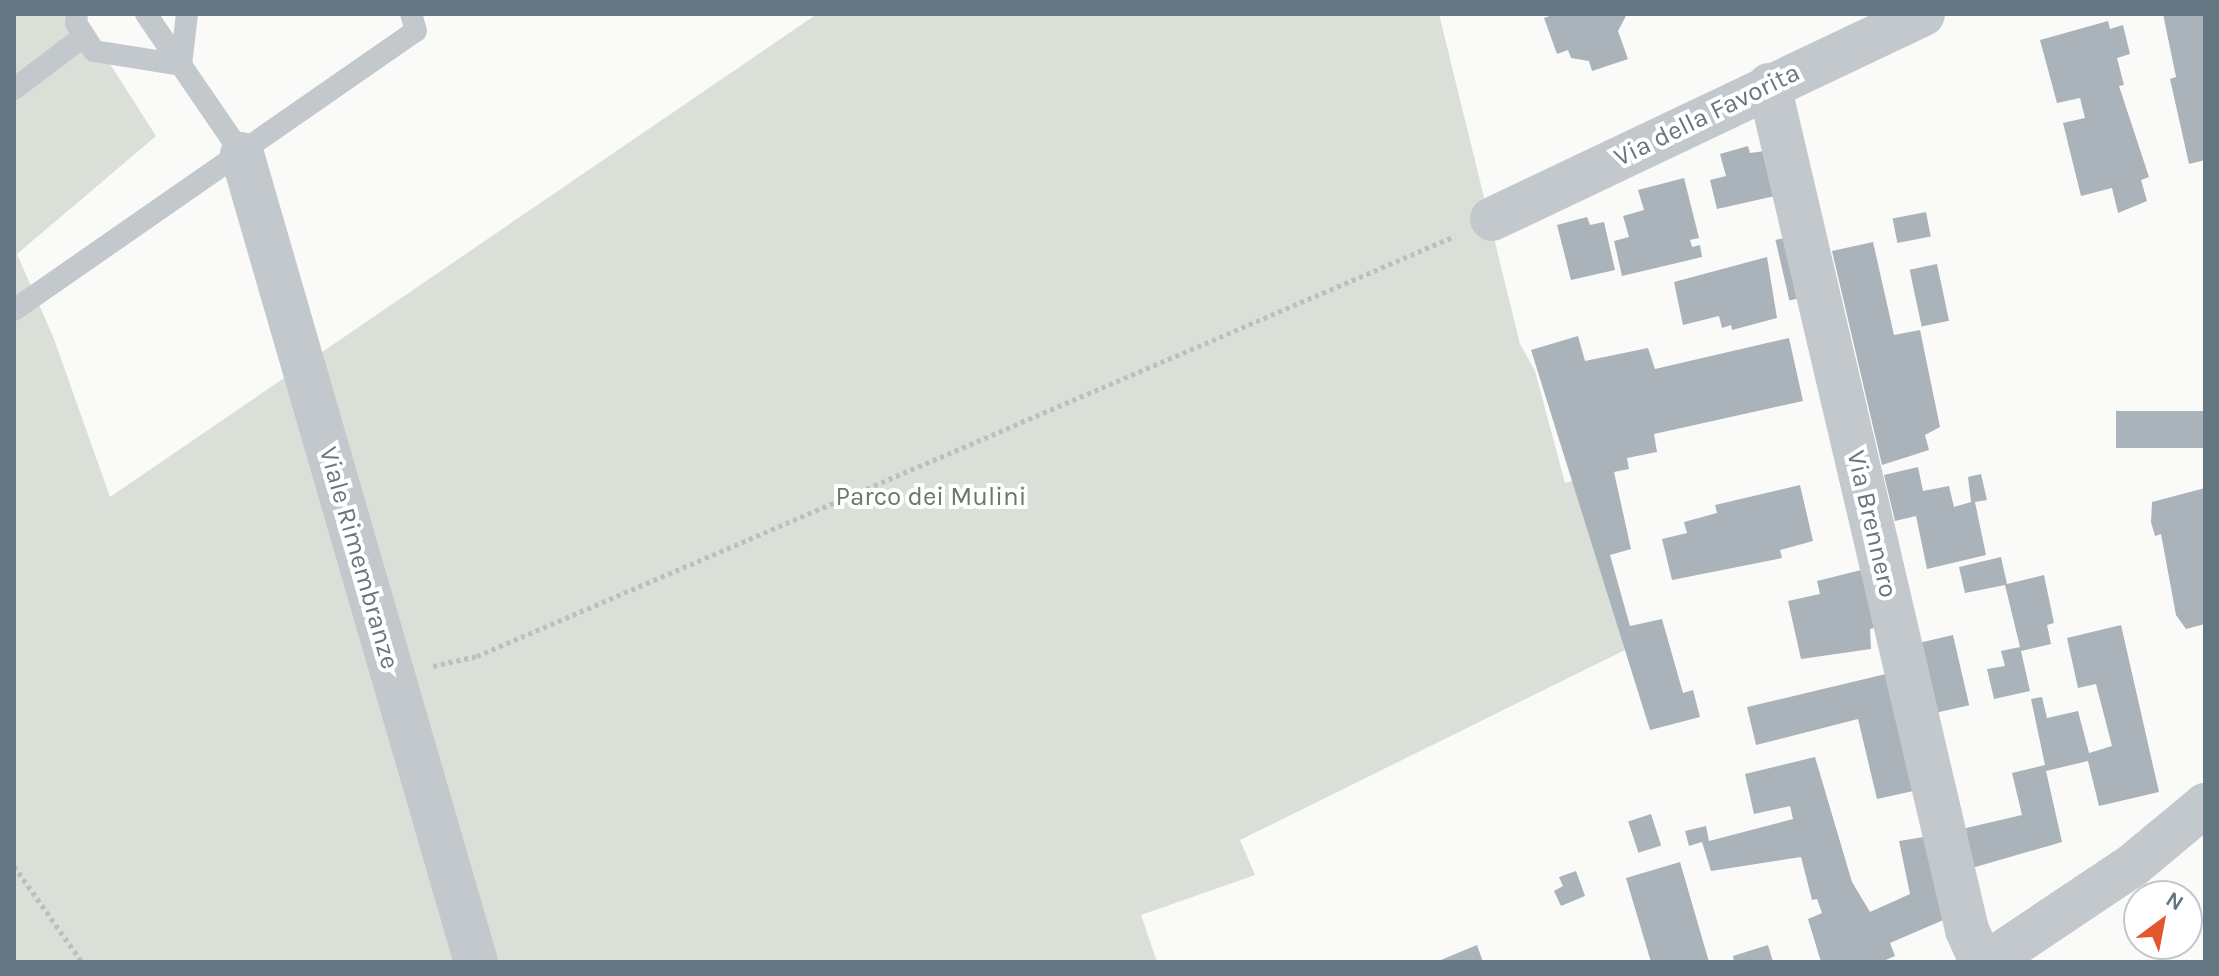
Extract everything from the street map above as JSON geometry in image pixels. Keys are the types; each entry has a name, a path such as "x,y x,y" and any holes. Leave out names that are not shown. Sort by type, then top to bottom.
{"street":[{"name":"Via della Favorita","path":"1492,219 1923,14"},
{"name":"Via Brennero","path":"1769,85 1967,930 1981,962"},
{"name":"Viale Rimembranze","path":"242,154 476,962"},
{"path":"1988,962 2133,865 2205,805"}],"lane":[{"path":"77,14 76,23 94,51 181,65 187,14"},
{"name":"Viale Rimembranze","path":"146,14 242,154"},
{"path":"14,310 416,31 411,14"},
{"path":"14,89 84,36"}],"path":[{"path":"393,675 477,656 1492,219"},
{"path":"14,866 82,962"}],"green space":[{"name":"Parco dei Mulini","path":"14,14 78,14 156,136 17,254 54,339 110,497 817,14 1439,14 1520,344 1535,371 1565,483 1576,480 1625,650 1240,840 1255,875 1141,915 1157,962 14,962"}],"building":[{"path":"1555,14 1627,14 1618,31 1628,59 1592,71 1589,61 1571,58 1568,50 1557,54 1544,18"},
{"path":"2163,14 2205,14 2205,160 2189,164 2170,79 2176,77"},
{"path":"2108,21 2110,29 2123,25 2130,54 2117,58 2124,85 2119,86 2149,177 2141,180 2147,201 2118,213 2112,188 2081,196 2063,123 2085,118 2080,98 2057,103 2040,40"},
{"path":"1748,146 1750,153 1765,151 1775,196 1717,209 1710,180 1726,176 1720,154"},
{"path":"1684,178 1699,238 1690,240 1692,247 1700,245 1702,257 1622,276 1614,241 1629,237 1623,216 1644,210 1638,190"},
{"path":"1926,212 1931,237 1897,243 1893,218"},
{"path":"1587,217 1590,225 1604,222 1615,270 1571,280 1557,225"},
{"path":"1793,236 1807,296 1789,300 1775,240"},
{"path":"1873,242 1894,335 1920,330 1940,427 1925,435 1929,450 1882,465 1832,251"},
{"path":"1767,257 1777,318 1732,330 1731,325 1722,328 1719,316 1683,325 1674,282"},
{"path":"1937,264 1949,321 1922,327 1910,270"},
{"path":"1578,336 1585,361 1648,348 1655,369 1789,338 1803,401 1654,434 1657,452 1627,458 1629,469 1614,472 1631,549 1610,555 1630,626 1662,619 1683,693 1693,690 1700,717 1650,730 1531,350"},
{"path":"2116,411 2205,411 2205,448 2116,448"},
{"path":"1918,467 1923,491 1949,486 1954,507 1971,502 1968,477 1981,474 1987,500 1975,502 1986,555 1927,569 1916,516 1895,521 1884,475"},
{"path":"1800,485 1813,541 1780,550 1782,558 1672,580 1662,539 1687,533 1684,522 1717,513 1715,505"},
{"path":"2205,488 2205,624 2186,629 2176,615 2161,534 2155,536 2151,522 2152,502"},
{"path":"2001,557 2007,584 2044,575 2054,623 2047,625 2051,644 2021,651 2030,691 1994,699 1987,669 2005,666 2001,651 2020,647 2005,585 1965,593 1959,567"},
{"path":"1869,568 1881,626 1870,629 1871,649 1801,659 1788,601 1820,594 1817,581"},
{"path":"2121,625 2159,792 2099,806 2088,761 2046,771 2062,842 1972,868 1966,828 2022,815 2012,773 2045,765 2031,699 2042,697 2047,718 2078,711 2089,753 2112,746 2096,684 2078,688 2067,638"},
{"path":"1953,635 1969,705 1938,712 1922,642"},
{"path":"1890,673 1918,790 1877,799 1858,719 1756,745 1747,707"},
{"path":"1815,757 1852,882 1870,912 1910,894 1899,841 1930,836 1948,918 1890,943 1895,956 1881,962 1821,962 1808,919 1822,913 1817,899 1812,900 1801,857 1711,871 1702,842 1689,846 1685,831 1706,826 1709,841 1793,819 1790,806 1754,814 1745,774"},
{"path":"1651,814 1661,845 1638,853 1628,821"},
{"path":"1680,862 1709,962 1651,962 1626,878"},
{"path":"1576,871 1585,896 1561,906 1554,891 1563,886 1559,877"},
{"path":"1477,945 1483,962 1436,962"},
{"path":"1768,945 1773,962 1734,962 1733,956"}]}
